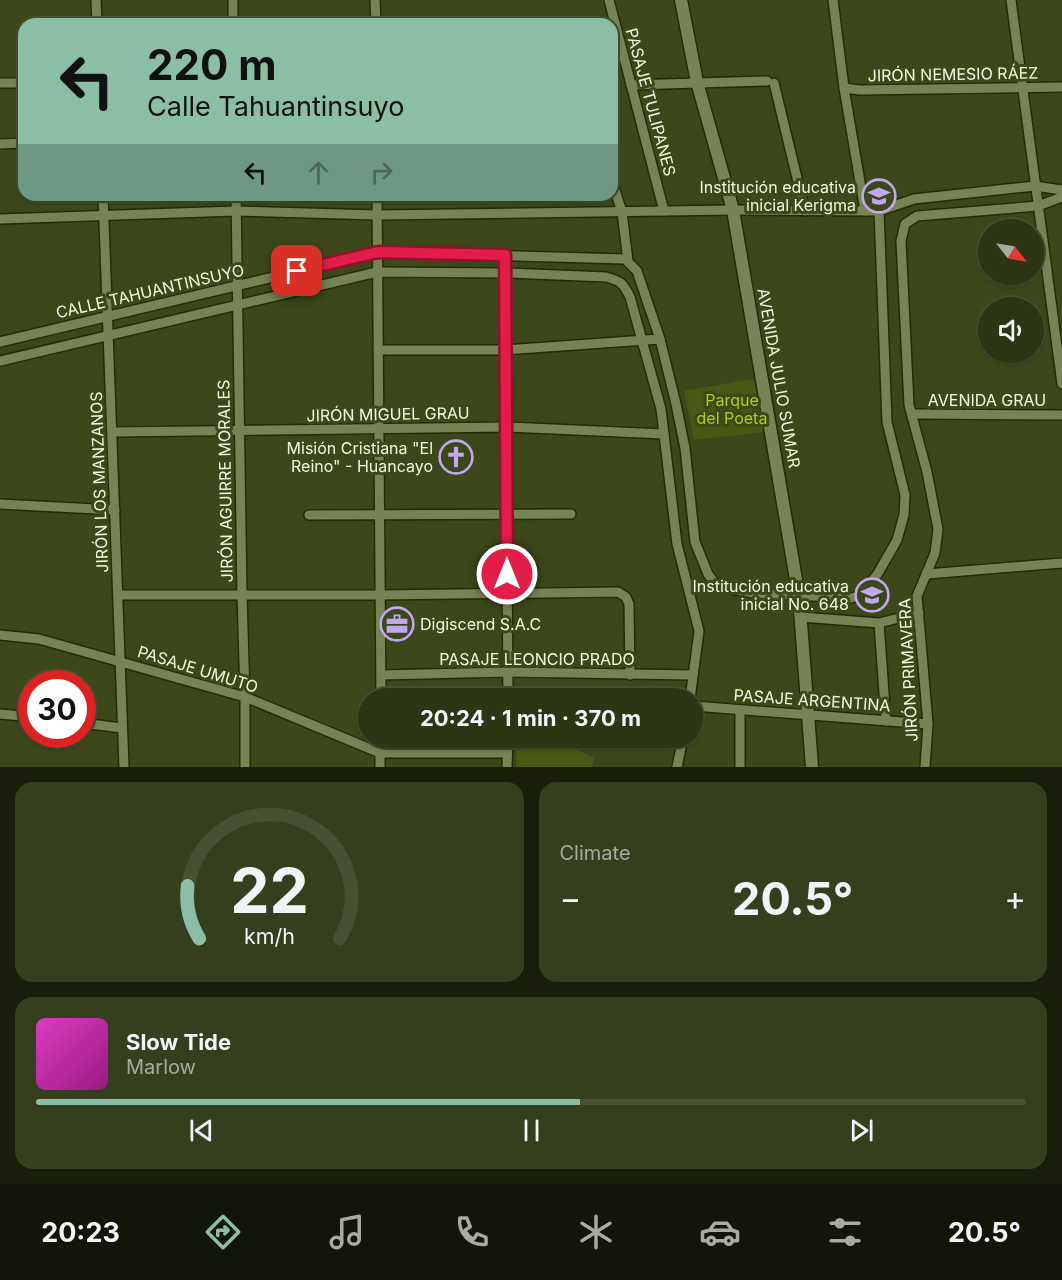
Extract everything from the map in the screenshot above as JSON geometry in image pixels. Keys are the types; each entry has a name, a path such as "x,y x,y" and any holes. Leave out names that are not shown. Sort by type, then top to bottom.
{"street":[{"path":"96,0 97,18"},
{"path":"233,0 233,18"},
{"path":"375,0 375,18"},
{"name":"PASAJE TULIPANES","path":"609,0 614,18"},
{"name":"AVENIDA JULIO SUMAR","path":"681,0 697,82 733,210 799,597 812,767"},
{"path":"833,0 844,88 865,211"},
{"path":"1011,0 1062,384"},
{"name":"PASAJE TULIPANES","path":"618,35 664,211"},
{"path":"631,85 770,82 805,211"},
{"path":"0,83 18,83"},
{"name":"JIRÓN NEMESIO RÁEZ","path":"844,88 860,90 1062,87"},
{"path":"0,144 18,143"},
{"path":"0,219 236,211 377,215 733,210 879,211 914,199 1035,186 1062,190"},
{"name":"JIRÓN PRIMAVERA","path":"925,767 928,724 917,596 935,553 938,530 927,472 909,405 901,241 905,224 917,216 1038,206 1062,197"},
{"path":"618,200 622,212 628,261 637,271 660,339 676,404 685,448 695,542 708,574 714,582 724,588 799,597 850,598 859,596 877,575 897,540 904,515 905,495 887,422 879,211"},
{"name":"JIRÓN LOS MANZANOS","path":"103,201 124,767"},
{"name":"JIRÓN AGUIRRE MORALES","path":"236,201 245,767"},
{"path":"377,201 381,688"},
{"name":"CALLE TAHUANTINSUYO","path":"0,342 378,252 608,257 628,261"},
{"path":"505,255 508,688"},
{"name":"CALLE TAHUANTINSUYO","path":"0,361 377,272 606,277 623,284 630,297 642,342"},
{"path":"378,350 506,350 660,339"},
{"path":"642,342 661,409 677,544 699,631 691,688"},
{"name":"AVENIDA GRAU","path":"912,414 1062,415"},
{"name":"JIRÓN MIGUEL GRAU","path":"113,432 506,427 664,434"},
{"path":"0,504 115,510"},
{"path":"309,515 571,514"},
{"path":"927,574 1062,563"},
{"path":"118,595 618,592 626,597 629,603 630,675"},
{"path":"801,617 879,623 918,613"},
{"path":"879,623 886,721"},
{"name":"PASAJE UMUTO","path":"0,635 39,639 245,697 380,753"},
{"name":"PASAJE LEONCIO PRADO","path":"381,675 507,672 693,675"},
{"name":"PASAJE ARGENTINA","path":"703,707 928,724"},
{"path":"740,710 740,767"},
{"path":"0,714 18,716"},
{"path":"96,725 122,728"},
{"path":"380,748 380,767"},
{"path":"507,748 507,767"},
{"path":"677,767 681,748"},
{"path":"380,753 507,753"}],"green space":[{"name":"Parque del Poeta","path":"754,379 764,432 694,440 684,391"},
{"path":"517,748 574,748 594,758 592,767 516,767"}],"place":[{"name":"Institución educativa inicial Kerigma","path":"879,196"},
{"name":"Misión Cristiana \"El Reino\" - Huancayo","path":"456,457"},
{"name":"Institución educativa inicial No. 648","path":"872,595"},
{"name":"Digiscend S.A.C","path":"397,624"}],"route":[{"path":"297,271 378,252 505,255 507,574"}]}
